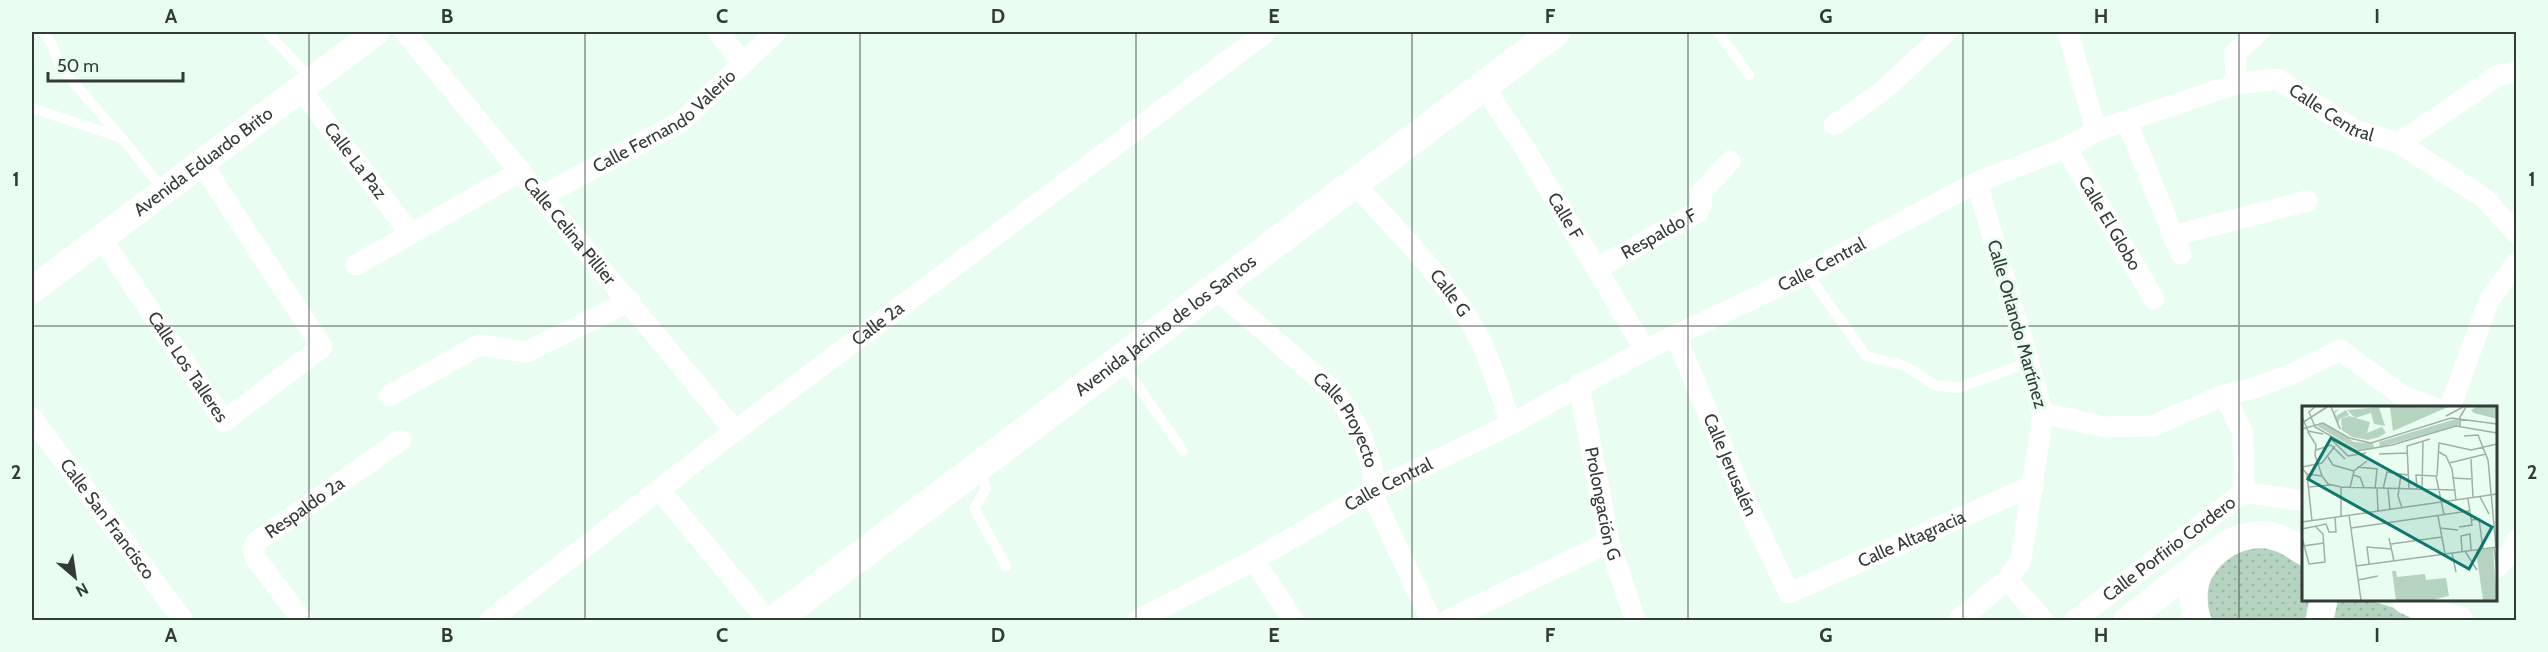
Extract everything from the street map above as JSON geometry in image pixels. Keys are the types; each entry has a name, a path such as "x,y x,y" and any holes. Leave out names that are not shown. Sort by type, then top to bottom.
{"main road":[{"name":"Avenida Jacinto de los Santos","path":"775,621 1555,32"}],"street":[{"name":"Avenida Eduardo Brito","path":"32,290 376,32"},
{"name":"Calle Celina Pillier","path":"405,32 630,301 735,431"},
{"path":"718,32 743,63"},
{"name":"Calle Fernando Valerio","path":"542,196 682,121 776,32"},
{"name":"Calle 2a","path":"490,621 735,431 1266,32"},
{"path":"1834,125 1880,93 1947,32"},
{"path":"2068,32 2096,131"},
{"path":"2236,84 2235,53 2259,32"},
{"name":"Calle Central","path":"1138,621 1169,614 1254,560 1371,492 1511,424 1579,384 1645,350 1807,273 1977,182 2066,148 2096,131 2236,84 2277,79 2354,130 2399,143 2499,75 2517,72"},
{"name":"Calle La Paz","path":"307,85 410,233"},
{"name":"Calle F","path":"1483,86 1598,268 1645,350"},
{"path":"2127,122 2177,245 2307,201"},
{"path":"2399,143 2484,198 2517,233"},
{"name":"Calle El Globo","path":"2066,148 2154,299"},
{"name":"Respaldo F","path":"1598,268 1698,212 1702,202 1700,194 1730,161"},
{"name":"Calle Los Talleres","path":"102,239 224,421 322,346 202,164"},
{"path":"356,265 521,171"},
{"name":"Calle Orlando Martínez","path":"1959,620 2007,580 2018,565 2025,549 2043,413 1977,182"},
{"name":"Calle G","path":"1354,183 1443,286 1468,321 1483,345 1511,424"},
{"path":"2451,406 2489,300 2517,263"},
{"name":"Calle Proyecto","path":"1215,288 1338,396 1373,468 1375,482 1371,492 1431,621"},
{"path":"389,396 479,345 526,352 630,301"},
{"name":"Calle Jerusalén","path":"1675,335 1743,496 1789,593"},
{"path":"2043,413 2105,427 2152,426 2224,395 2251,389 2290,375 2340,350 2404,397 2430,406"},
{"name":"Prolongación G","path":"1579,384 1609,542 1635,621"},
{"path":"2224,395 2243,433 2244,492"},
{"name":"Calle San Francisco","path":"32,418 183,621"},
{"name":"Respaldo 2a","path":"292,617 256,559 253,550 256,542 401,440"},
{"name":"Calle Altagracia","path":"1789,593 2034,485"},
{"path":"659,489 767,621"},
{"name":"Calle Porfirio Cordero","path":"2075,621 2244,492 2302,501"},
{"path":"2127,621 2229,542 2248,535 2268,535 2287,541 2302,551"},
{"path":"2497,567 2510,554 2517,540"},
{"path":"1448,621 1609,542"},
{"path":"2198,621 2194,593 2200,572 2212,554"},
{"path":"1254,560 1293,621"},
{"path":"2007,580 2043,621"},
{"path":"2319,621 2323,601"},
{"path":"2409,601 2449,612"}],"lane":[{"path":"42,32 51,42 60,67 122,138 165,192"},
{"path":"267,32 307,85"},
{"path":"1718,32 1749,75"},
{"path":"32,108 122,138"},
{"path":"1807,273 1866,356 1905,366 1935,385 1958,388 2030,362"},
{"path":"1120,360 1183,451"},
{"path":"979,466 986,489 974,508 1006,566"}],"green space":[{"path":"2262,543 2302,563 2302,601 2315,601 2311,620 2211,620 2208,594 2211,577 2219,562 2238,550"},
{"path":"2338,601 2371,601 2435,620 2334,620"}]}
